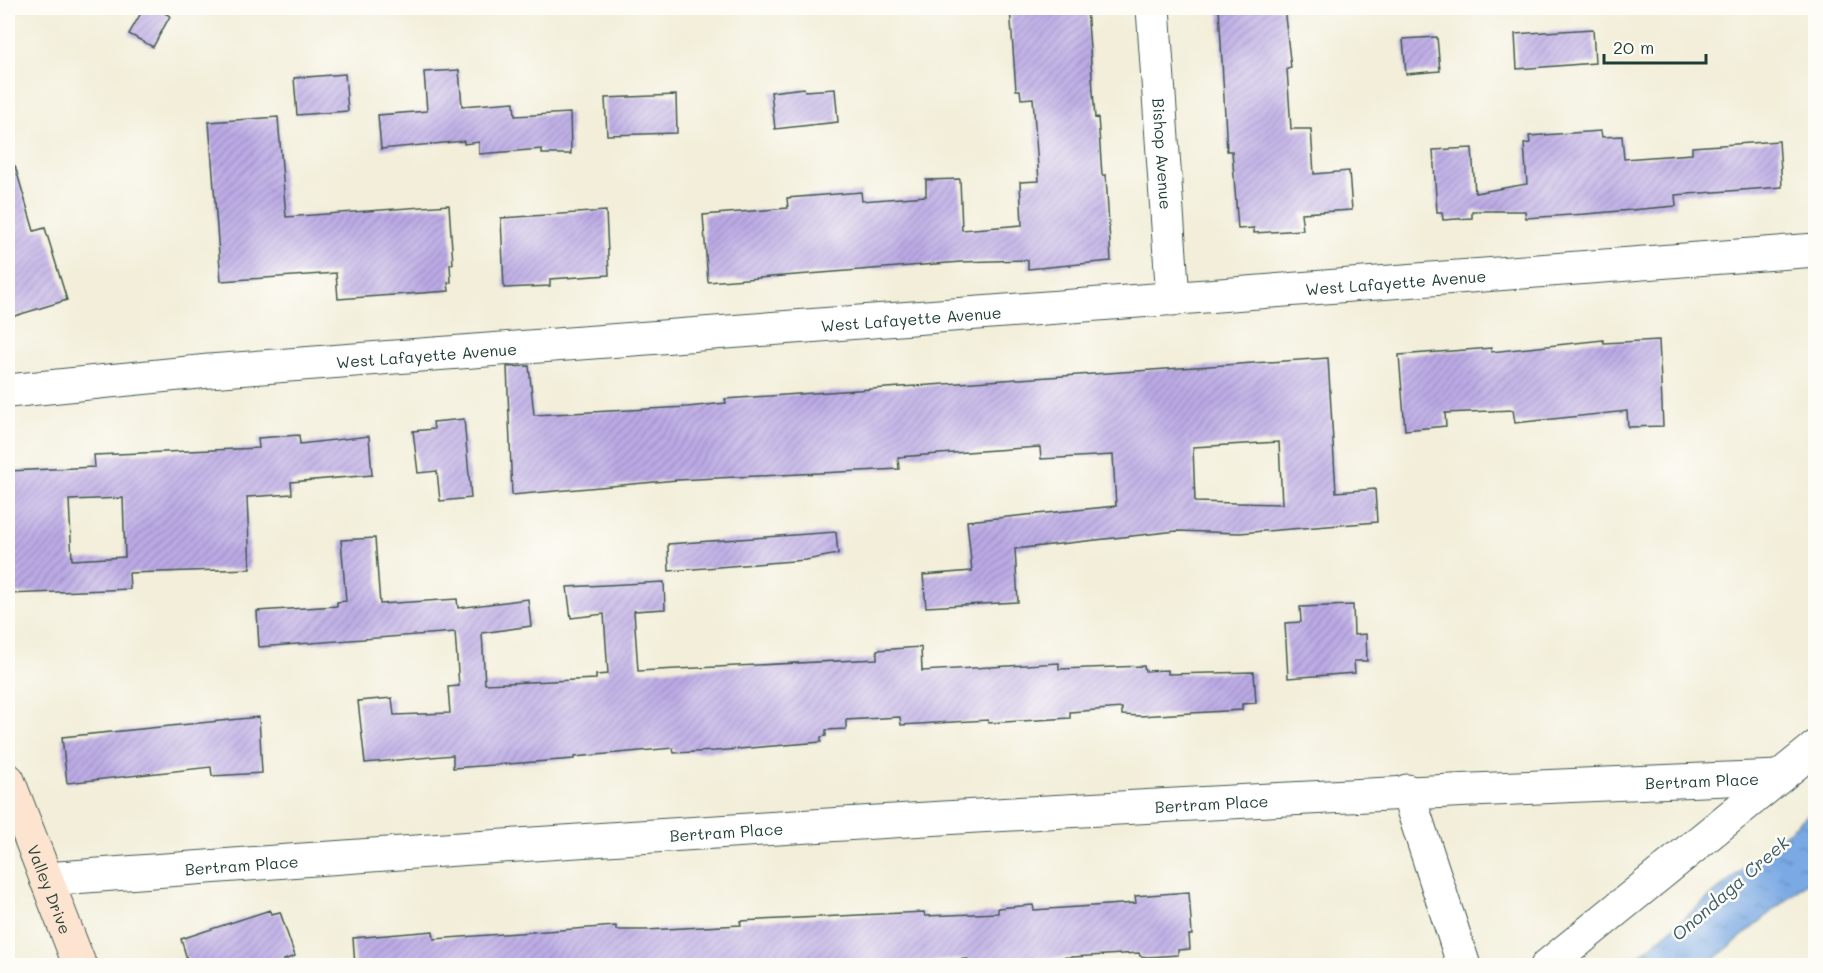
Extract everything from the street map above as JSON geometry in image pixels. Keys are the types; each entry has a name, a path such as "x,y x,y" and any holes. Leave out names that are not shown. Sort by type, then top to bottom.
{"main road":[{"name":"Valley Drive","path":"8,780 80,966"}],"street":[{"name":"Bishop Avenue","path":"1153,8 1173,299"},
{"name":"West Lafayette Avenue","path":"8,391 209,371 1815,250"},
{"path":"1547,966 1815,747"},
{"name":"Bertram Place","path":"46,879 516,843 1407,791 1779,777"},
{"path":"1407,791 1464,966"}],"water":[{"name":"Onondaga Creek","path":"1815,809 1815,876 1707,965 1628,965"}],"building":[{"path":"144,8 156,8 170,16 153,47 129,34"},
{"path":"1010,8 1087,8 1095,118 1098,117 1102,175 1106,175 1111,261 1028,269 1028,260 961,262 708,282 703,215 788,208 787,198 861,192 862,201 926,196 926,180 960,179 962,230 1022,225 1020,182 1039,181 1033,98 1021,99 1020,90 1016,90"},
{"path":"1219,8 1284,8 1291,68 1287,69 1291,129 1311,129 1314,174 1349,171 1352,210 1301,213 1303,230 1254,233 1254,228 1238,229 1232,151 1227,151"},
{"path":"1593,29 1595,63 1517,69 1515,34"},
{"path":"1437,37 1440,71 1406,74 1403,39"},
{"path":"459,70 462,106 514,102 515,116 570,113 571,154 542,154 542,149 479,154 479,142 464,144 464,141 381,149 378,115 427,111 424,72"},
{"path":"345,74 348,111 297,115 294,78"},
{"path":"804,88 805,91 835,89 838,122 775,129 771,92"},
{"path":"676,95 677,133 607,135 605,98"},
{"path":"278,117 286,217 449,205 453,264 450,264 449,291 338,299 336,273 221,281 209,122"},
{"path":"1601,131 1602,137 1622,136 1624,159 1692,154 1692,147 1779,141 1782,187 1675,195 1676,206 1586,214 1526,218 1525,211 1472,211 1472,218 1443,220 1442,212 1437,212 1433,150 1472,148 1475,193 1527,184 1524,144 1530,143 1529,136"},
{"path":"15,166 34,231 45,228 67,300 8,318 8,167"},
{"path":"606,211 609,275 550,279 550,286 504,288 501,218"},
{"path":"1603,340 1604,343 1659,340 1663,426 1628,427 1627,411 1515,423 1513,410 1445,413 1446,426 1405,430 1399,355 1491,348 1491,352"},
{"path":"1328,358 1336,492 1375,489 1377,522 1240,533 1177,531 1015,549 1018,602 926,607 923,575 972,571 967,521 1116,506 1113,455 1041,459 1040,447 898,457 899,469 677,480 512,495 507,367 529,366 534,415 687,407 726,403 725,399","holes":["1279,442 1282,504 1195,502 1193,447"]},
{"path":"464,419 471,498 440,501 437,471 418,473 413,431 434,429 433,422"},
{"path":"299,435 300,444 369,436 372,475 291,482 292,494 247,497 250,569 129,573 130,589 8,594 8,471 95,467 94,455 259,448 258,438","holes":["123,498 125,557 72,560 69,500"]},
{"path":"836,532 838,554 806,560 669,571 668,544"},
{"path":"375,538 380,604 457,599 458,608 528,599 531,626 482,633 485,684 596,679 596,675 608,674 604,614 571,618 567,587 664,582 665,609 634,611 638,671 877,659 877,650 921,647 922,671 1059,663 1059,669 1144,666 1145,671 1168,670 1168,674 1254,672 1256,703 1242,704 1242,710 1140,716 1122,715 1122,708 1070,712 1070,718 988,723 988,720 901,725 900,717 846,720 846,729 826,730 826,736 821,737 821,742 715,751 674,753 673,748 574,757 574,759 453,768 453,755 365,763 358,701 392,698 394,715 450,713 448,687 459,686 455,632 259,647 257,611 337,606 337,602 346,601 341,540"},
{"path":"1353,605 1354,635 1366,634 1367,661 1354,661 1355,673 1288,678 1285,623 1301,622 1300,607"},
{"path":"259,717 262,773 212,776 211,767 67,783 62,737"},
{"path":"1189,892 1192,935 1189,935 1190,949 1178,950 1178,955 1148,957 1140,956 1139,953 1003,961 1004,966 968,966 968,959 902,963 902,966 355,966 353,938 433,931 434,939 616,926 616,930 646,930 741,925 740,921 859,915 924,912 925,916 998,913 998,908 1033,905 1034,910 1136,903 1135,896"},
{"path":"270,910 271,914 280,912 295,956 284,960 285,966 189,966 181,939"}]}
